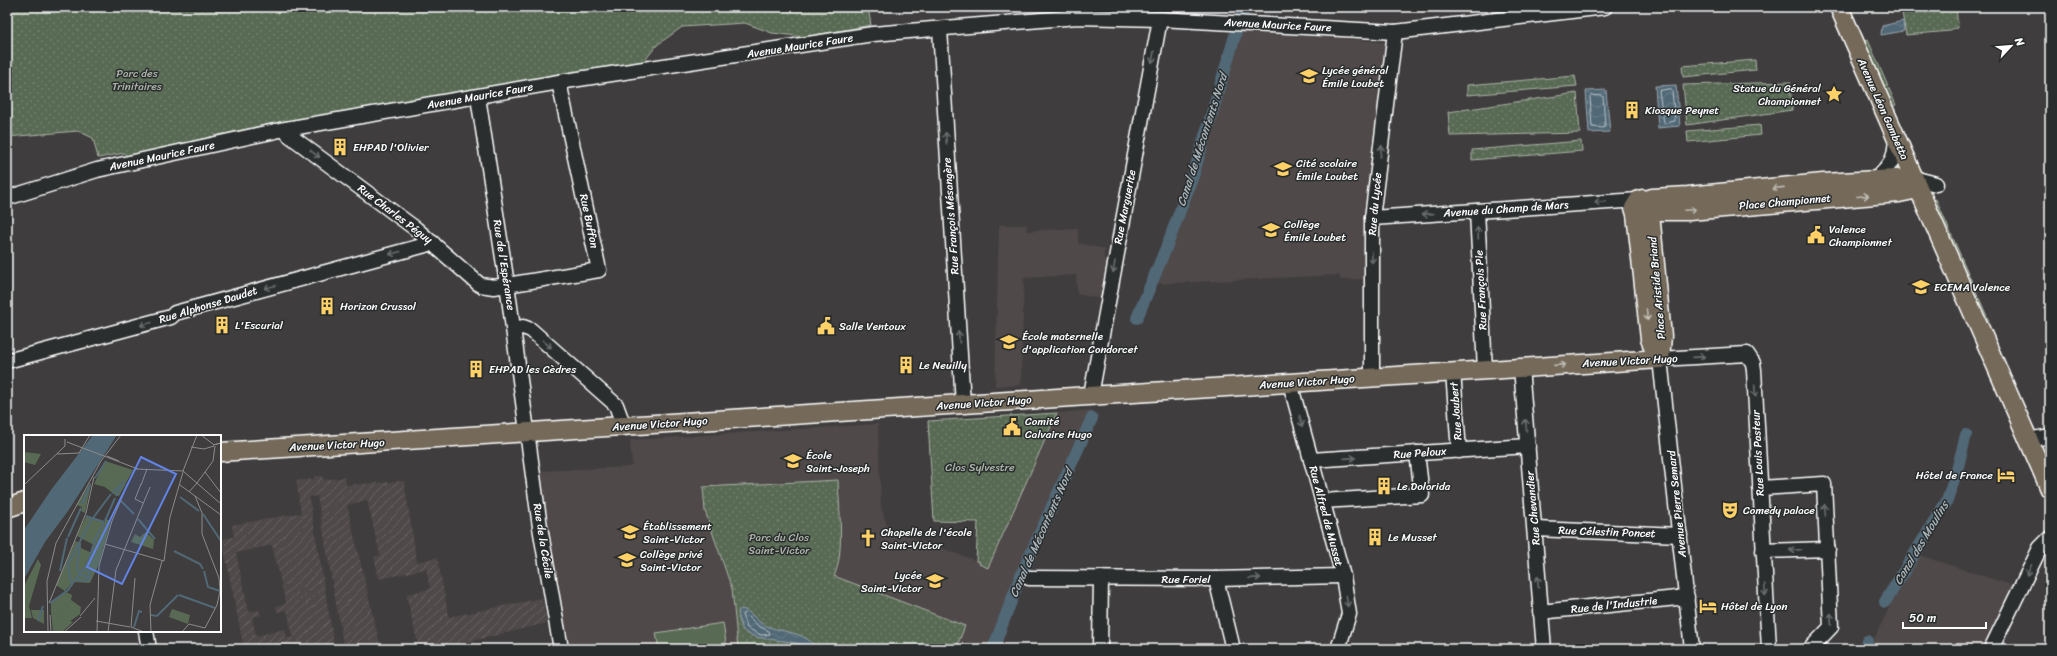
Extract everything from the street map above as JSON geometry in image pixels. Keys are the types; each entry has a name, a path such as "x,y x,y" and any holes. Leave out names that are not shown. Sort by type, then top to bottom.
{"main road":[{"name":"Avenue Léon Gambetta","path":"1839,7 2050,489"},
{"name":"Avenue Léon Gambetta","path":"1848,7 1853,40"},
{"name":"Place Championnet","path":"1645,207 1652,198 1876,179 1916,183"},
{"name":"Place Championnet","path":"1645,207 1689,211 1899,193 1916,183"},
{"name":"Place Aristide Briand","path":"1645,207 1650,340 1660,359"},
{"name":"Avenue Victor Hugo","path":"221,452 527,434 1091,395 1660,359"},
{"path":"7,508 24,502"}],"street":[{"name":"Avenue Maurice Faure","path":"7,198 97,170 287,129 559,82 872,34 1077,17 1160,18 1395,32 1605,7"},
{"name":"Rue Marguerite","path":"1091,395 1160,18"},
{"name":"Rue François Mésangère","path":"940,29 963,404"},
{"name":"Rue du Lycée","path":"1372,377 1372,218 1395,32"},
{"name":"Rue Buffon","path":"507,284 599,270 559,82"},
{"name":"Rue de l'Espérance","path":"478,97 514,329 527,434"},
{"name":"Rue Charles Péguy","path":"287,129 289,135 433,243 480,285 494,287 507,284"},
{"path":"1876,179 1892,162 1895,155 1896,137"},
{"path":"1916,183 1936,184"},
{"name":"Avenue du Champ de Mars","path":"1372,218 1477,211 1645,207"},
{"name":"Rue François Pie","path":"1477,211 1485,370"},
{"name":"Rue Alphonse Daudet","path":"7,360 171,317 176,313 433,243"},
{"path":"514,329 523,327 531,330 611,400 616,405 624,427"},
{"name":"Avenue Victor Hugo","path":"1660,359 1747,354"},
{"name":"Rue Louis Pasteur","path":"1747,354 1753,363 1754,370 1769,649"},
{"name":"Avenue Pierre Semard","path":"1660,359 1692,649"},
{"name":"Rue Chevandier","path":"1521,367 1544,649"},
{"name":"Rue Joubert","path":"1453,372 1459,451"},
{"name":"Rue Alfred de Musset","path":"1290,383 1343,576 1349,614 1338,649"},
{"name":"Rue de la Cécile","path":"527,434 540,526 561,649"},
{"path":"2028,440 2050,436"},
{"name":"Rue Peloux","path":"1311,460 1528,446"},
{"path":"1322,501 1422,495 1417,453"},
{"path":"1760,488 1824,484 1832,627 1810,649"},
{"name":"Rue Célestin Poncet","path":"1535,530 1680,535"},
{"path":"1991,649 2040,548 2050,538"},
{"path":"1763,551 1828,549"},
{"name":"Rue Foriel","path":"1029,578 1216,579 1343,576"},
{"path":"1100,649 1101,578"},
{"path":"1216,579 1234,649"},
{"name":"Rue de l'Industrie","path":"1540,612 1687,597"},
{"path":"146,632 149,649"}],"shaded area":[{"name":"Cité scolaire Émile Loubet","path":"1239,28 1390,43 1366,212 1365,279 1340,280 1339,275 1152,284 1209,126"},
{"path":"999,225 1027,225 1026,231 1078,228 1078,243 1105,249 1103,258 1109,259 1102,299 1077,294 1076,275 1024,278 1021,385 995,386"},
{"name":"Établissement Saint-Victor","path":"1091,410 1085,428 1012,591 989,649 956,649 965,626 833,576 838,567 839,553 838,480 718,551 732,589 738,649 568,649 539,471 628,467 632,465 630,440 878,424 881,507 888,529 980,562 988,568 1057,413"},
{"path":"314,476 322,476 324,480 345,477 346,485 404,481 417,562 437,557 449,617 542,598 547,623 438,649 419,649 406,594 430,589 426,569 379,579 374,557 380,555 367,500 347,505 381,649 344,649 317,496 309,497 335,649 244,649 222,539 234,537 232,525 301,513 296,481 314,479","holes":["272,545 286,604 276,606 277,612 287,610 293,637 287,638 285,629 256,636 252,617 261,615 259,610 249,612 236,553"]},
{"path":"1919,555 2014,586 1983,649 1869,649 1905,575"}],"green space":[{"name":"Parc des Trinitaires","path":"7,7 868,7 871,25 805,37 772,33 745,23 682,27 657,45 642,64 269,124 127,156 124,153 98,158 93,138 78,131 7,137"},
{"path":"1901,7 1956,7 1958,28 1951,29 1950,31 1906,35"},
{"path":"1868,40 1896,105 1892,106 1863,41"},
{"path":"1755,60 1756,70 1683,77 1682,66"},
{"path":"1575,76 1577,86 1467,95 1467,85"},
{"path":"1790,82 1792,110 1687,125 1683,85"},
{"path":"1577,93 1580,133 1450,136 1448,112"},
{"path":"1760,125 1761,135 1688,142 1687,131"},
{"path":"1581,141 1582,151 1472,160 1472,150"},
{"path":"1936,199 1989,321 1985,322 1933,200"},
{"name":"Clos Sylvestre","path":"1057,413 988,568 979,564 980,562 976,561 978,522 934,521 928,421"},
{"name":"Parc du Clos Saint-Victor","path":"838,480 840,543 837,567 834,576 965,626 956,649 738,649 732,589 705,511 703,487"},
{"path":"723,623 727,649 659,649 656,633"}],"water":[{"path":"1903,21 1904,31 1881,35 1882,26"},
{"path":"1676,85 1680,126 1658,128 1655,86"},
{"path":"1606,90 1610,132 1589,133 1586,91"},
{"path":"741,609 747,611 761,623 775,629 806,638 816,649 806,649 805,646 798,644 748,634 743,630 740,624 738,612"}],"waterway":[{"name":"Canal de Mécontents Nord","path":"1241,17 1246,7"},
{"name":"Canal de Mécontents Nord","path":"1137,318 1168,243 1193,176 1237,29"},
{"name":"Canal de Mécontents Nord","path":"993,649 1021,575 1092,418"},
{"name":"Canal des Moulins","path":"1885,602 1947,501 1966,435"},
{"name":"Canal des Moulins","path":"1864,649 1867,641"}],"place":[{"name":"Lycée général Émile Loubet","path":"1309,76"},
{"name":"Statue du Général Championnet","path":"1834,94"},
{"name":"Kiosque Peynet","path":"1632,110"},
{"name":"EHPAD l'Olivier","path":"340,147"},
{"name":"Cité scolaire Émile Loubet","path":"1283,169"},
{"name":"Collège Émile Loubet","path":"1271,230"},
{"name":"Valence Championnet","path":"1816,235"},
{"name":"ECEMA Valence","path":"1921,287"},
{"name":"Horizon Crussol","path":"327,306"},
{"name":"L'Escurial","path":"222,325"},
{"name":"Salle Ventoux","path":"826,326"},
{"name":"École maternelle d'application Condorcet","path":"1009,342"},
{"name":"Le Neuilly","path":"906,365"},
{"name":"EHPAD les Cèdres","path":"476,369"},
{"name":"Comité Calvaire Hugo","path":"1012,427"},
{"name":"École Saint-Joseph","path":"793,461"},
{"name":"Hôtel de France","path":"2006,475"},
{"name":"Le Dolorida","path":"1384,486"},
{"name":"Comedy palace","path":"1730,510"},
{"name":"Établissement Saint-Victor","path":"630,532"},
{"name":"Le Musset","path":"1375,537"},
{"name":"Chapelle de l'école Saint-Victor","path":"868,538"},
{"name":"Collège privé Saint-Victor","path":"627,560"},
{"name":"Lycée Saint-Victor","path":"935,581"},
{"name":"Hôtel de Lyon","path":"1708,606"}]}
